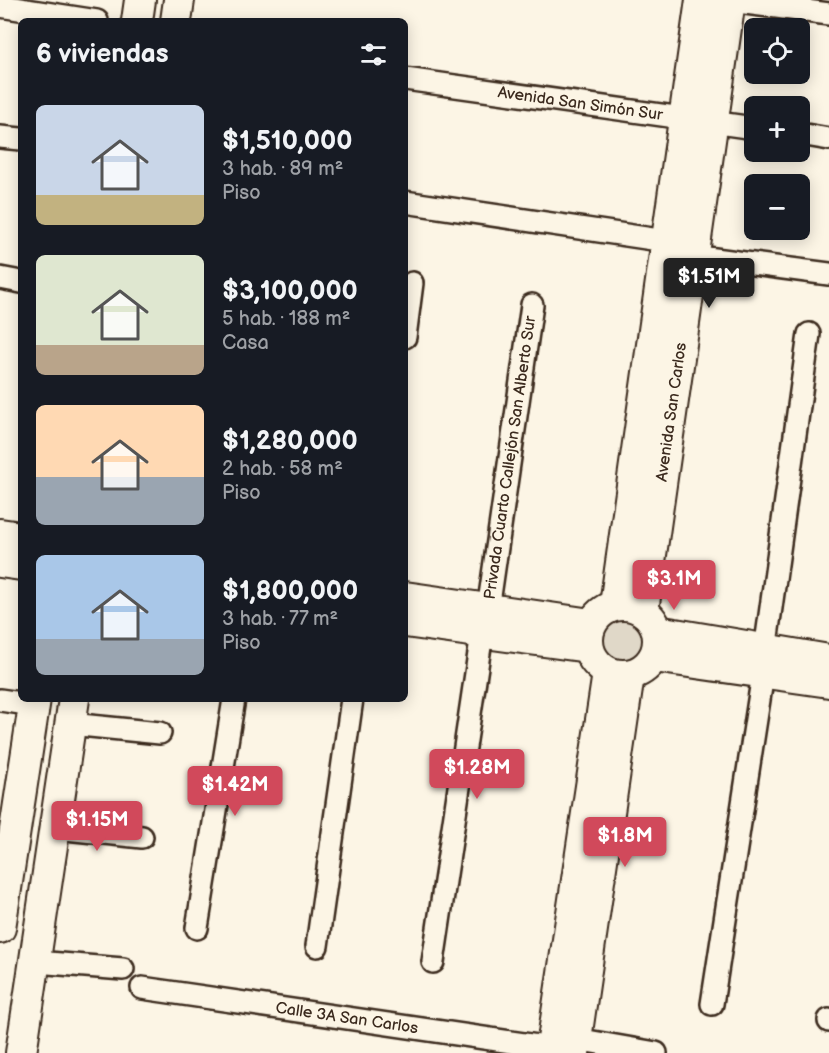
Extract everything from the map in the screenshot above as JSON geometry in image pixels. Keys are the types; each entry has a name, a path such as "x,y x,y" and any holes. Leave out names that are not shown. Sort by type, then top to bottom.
{"street":[{"path":"137,18 140,0"},
{"path":"176,18 179,0"},
{"path":"720,0 829,14"},
{"name":"Avenida San Carlos","path":"642,626 666,241 698,119 720,0"},
{"path":"0,6 78,18"},
{"name":"Avenida San Simón Sur","path":"408,79 744,126"},
{"name":"Avenida San Carlos","path":"642,626 692,256 698,119"},
{"path":"0,136 18,139"},
{"path":"810,136 829,139"},
{"path":"408,202 666,241"},
{"path":"692,256 829,274"},
{"path":"0,278 18,281"},
{"path":"408,314 412,283"},
{"name":"Privada Cuarto Callejón San Alberto Sur","path":"433,962 532,305"},
{"path":"712,1004 764,662 809,334"},
{"path":"0,534 18,537"},
{"path":"0,562 18,565"},
{"path":"408,598 485,621"},
{"path":"642,626 639,672 619,674 592,657 590,635 605,609 642,626 829,682"},
{"path":"408,622 485,621 590,635"},
{"path":"764,662 829,660"},
{"path":"563,1048 619,674"},
{"path":"0,700 18,701"},
{"path":"0,928 7,830 34,702"},
{"path":"197,928 234,702"},
{"path":"317,946 352,702"},
{"path":"21,1053 72,711 160,733"},
{"path":"56,828 142,837"},
{"path":"36,962 123,969"},
{"name":"Calle 3A San Carlos","path":"142,988 563,1048 656,1053"}],"shaded area":[{"path":"618,615 628,615 641,622 648,635 648,645 641,658 628,665 618,665 609,661 602,654 598,645 598,635 602,626 609,619"}]}
